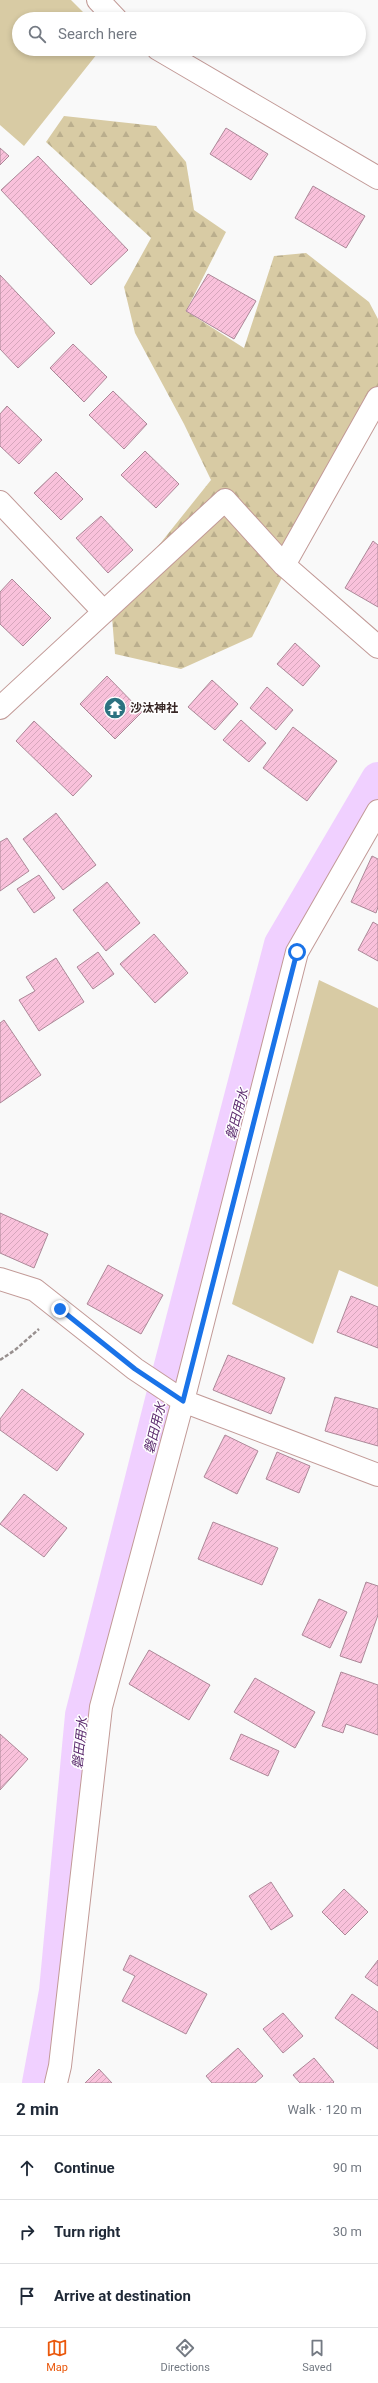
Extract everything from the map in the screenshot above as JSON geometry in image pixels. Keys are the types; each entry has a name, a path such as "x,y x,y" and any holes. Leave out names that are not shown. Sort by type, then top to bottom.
{"street":[{"path":"98,0 109,12"},
{"path":"170,56 378,178"},
{"path":"284,565 378,398"},
{"path":"0,708 225,500 284,565 378,647"},
{"path":"0,502 104,612"},
{"path":"56,2083 60,2066 101,1707 183,1401 297,952 378,811"},
{"path":"0,1279 35,1290 135,1369 183,1401 378,1475"}],"path":[{"path":"0,1360 15,1350 60,1309"}],"green space":[{"path":"0,0 71,0 83,12 12,12 12,56 95,56 24,146 0,125"},
{"path":"64,116 156,126 186,162 194,210 226,232 186,311 244,348 274,256 306,253 369,302 378,319 378,398 333,477 252,637 181,669 115,654 111,605 211,480 184,424 135,333 124,287 151,238 46,142"},
{"path":"319,980 378,1008 378,1287 339,1270 313,1344 232,1304"}],"building":[{"path":"226,128 268,154 251,180 210,154"},
{"path":"0,148 9,156 0,165"},
{"path":"38,156 128,250 91,285 1,190"},
{"path":"313,186 365,216 346,248 295,218"},
{"path":"208,274 256,301 234,339 186,311"},
{"path":"0,275 55,333 18,368 0,349"},
{"path":"73,344 107,377 84,402 50,368"},
{"path":"113,391 147,424 124,449 89,415"},
{"path":"7,406 42,440 19,464 0,446 0,414"},
{"path":"145,451 179,484 156,508 121,475"},
{"path":"56,472 83,499 61,520 34,493"},
{"path":"101,516 133,550 108,573 76,538"},
{"path":"373,541 378,545 378,607 345,588"},
{"path":"12,579 51,618 23,646 0,624 0,592"},
{"path":"295,643 320,666 303,686 277,664"},
{"path":"107,676 142,712 115,739 80,704"},
{"path":"212,680 238,704 215,730 188,707"},
{"path":"267,687 293,710 276,730 250,708"},
{"path":"241,720 266,743 249,762 223,740"},
{"path":"34,721 92,776 73,796 16,741"},
{"path":"293,727 337,761 307,801 263,768"},
{"path":"56,813 96,865 63,890 23,839"},
{"path":"7,838 29,871 0,891 0,842"},
{"path":"372,856 378,859 378,907 376,913 351,902"},
{"path":"39,875 55,898 34,913 17,889"},
{"path":"107,882 140,923 106,951 73,910"},
{"path":"373,922 378,925 378,961 358,950"},
{"path":"154,934 188,973 155,1003 120,964"},
{"path":"98,952 114,974 93,989 77,967"},
{"path":"56,958 84,1002 39,1031 19,1000 35,991 26,977"},
{"path":"4,1020 41,1075 0,1103 0,1023"},
{"path":"0,1213 48,1234 34,1268 0,1253"},
{"path":"108,1265 163,1295 141,1334 87,1304"},
{"path":"351,1296 378,1307 378,1348 337,1332"},
{"path":"228,1355 285,1378 271,1414 213,1390"},
{"path":"22,1389 84,1434 57,1471 0,1430 0,1419"},
{"path":"335,1397 378,1409 378,1446 325,1431"},
{"path":"225,1435 258,1451 237,1494 204,1477"},
{"path":"277,1452 310,1466 299,1493 266,1479"},
{"path":"24,1494 67,1528 44,1557 0,1524"},
{"path":"213,1522 278,1548 262,1585 198,1559"},
{"path":"366,1582 378,1586 378,1615 361,1663 340,1656"},
{"path":"319,1599 347,1612 330,1648 302,1635"},
{"path":"149,1650 210,1685 189,1720 129,1684"},
{"path":"341,1672 378,1685 378,1735 346,1724 343,1733 322,1726"},
{"path":"255,1678 315,1712 295,1748 234,1712"},
{"path":"0,1734 28,1759 0,1790"},
{"path":"241,1734 279,1751 268,1776 230,1759"},
{"path":"271,1882 293,1916 271,1930 249,1896"},
{"path":"344,1889 368,1912 345,1935 322,1912"},
{"path":"130,1955 207,1994 186,2034 122,2001 135,1976 123,1970"},
{"path":"378,1960 378,1986 365,1977"},
{"path":"352,1994 378,2012 378,2049 335,2018"},
{"path":"283,2013 303,2036 283,2053 263,2029"},
{"path":"238,2048 263,2076 255,2083 212,2083 206,2076"},
{"path":"314,2058 334,2082 333,2083 300,2083 293,2075"},
{"path":"99,2069 112,2083 85,2083"}],"waterway":[{"name":"磐田用水","path":"39,2083 56,1991 82,1715 162,1400 281,944 378,779"}],"place":[{"name":"沙汰神社","path":"115,708"}],"route":[{"path":"60,1309 135,1369 183,1401 297,952"}]}
